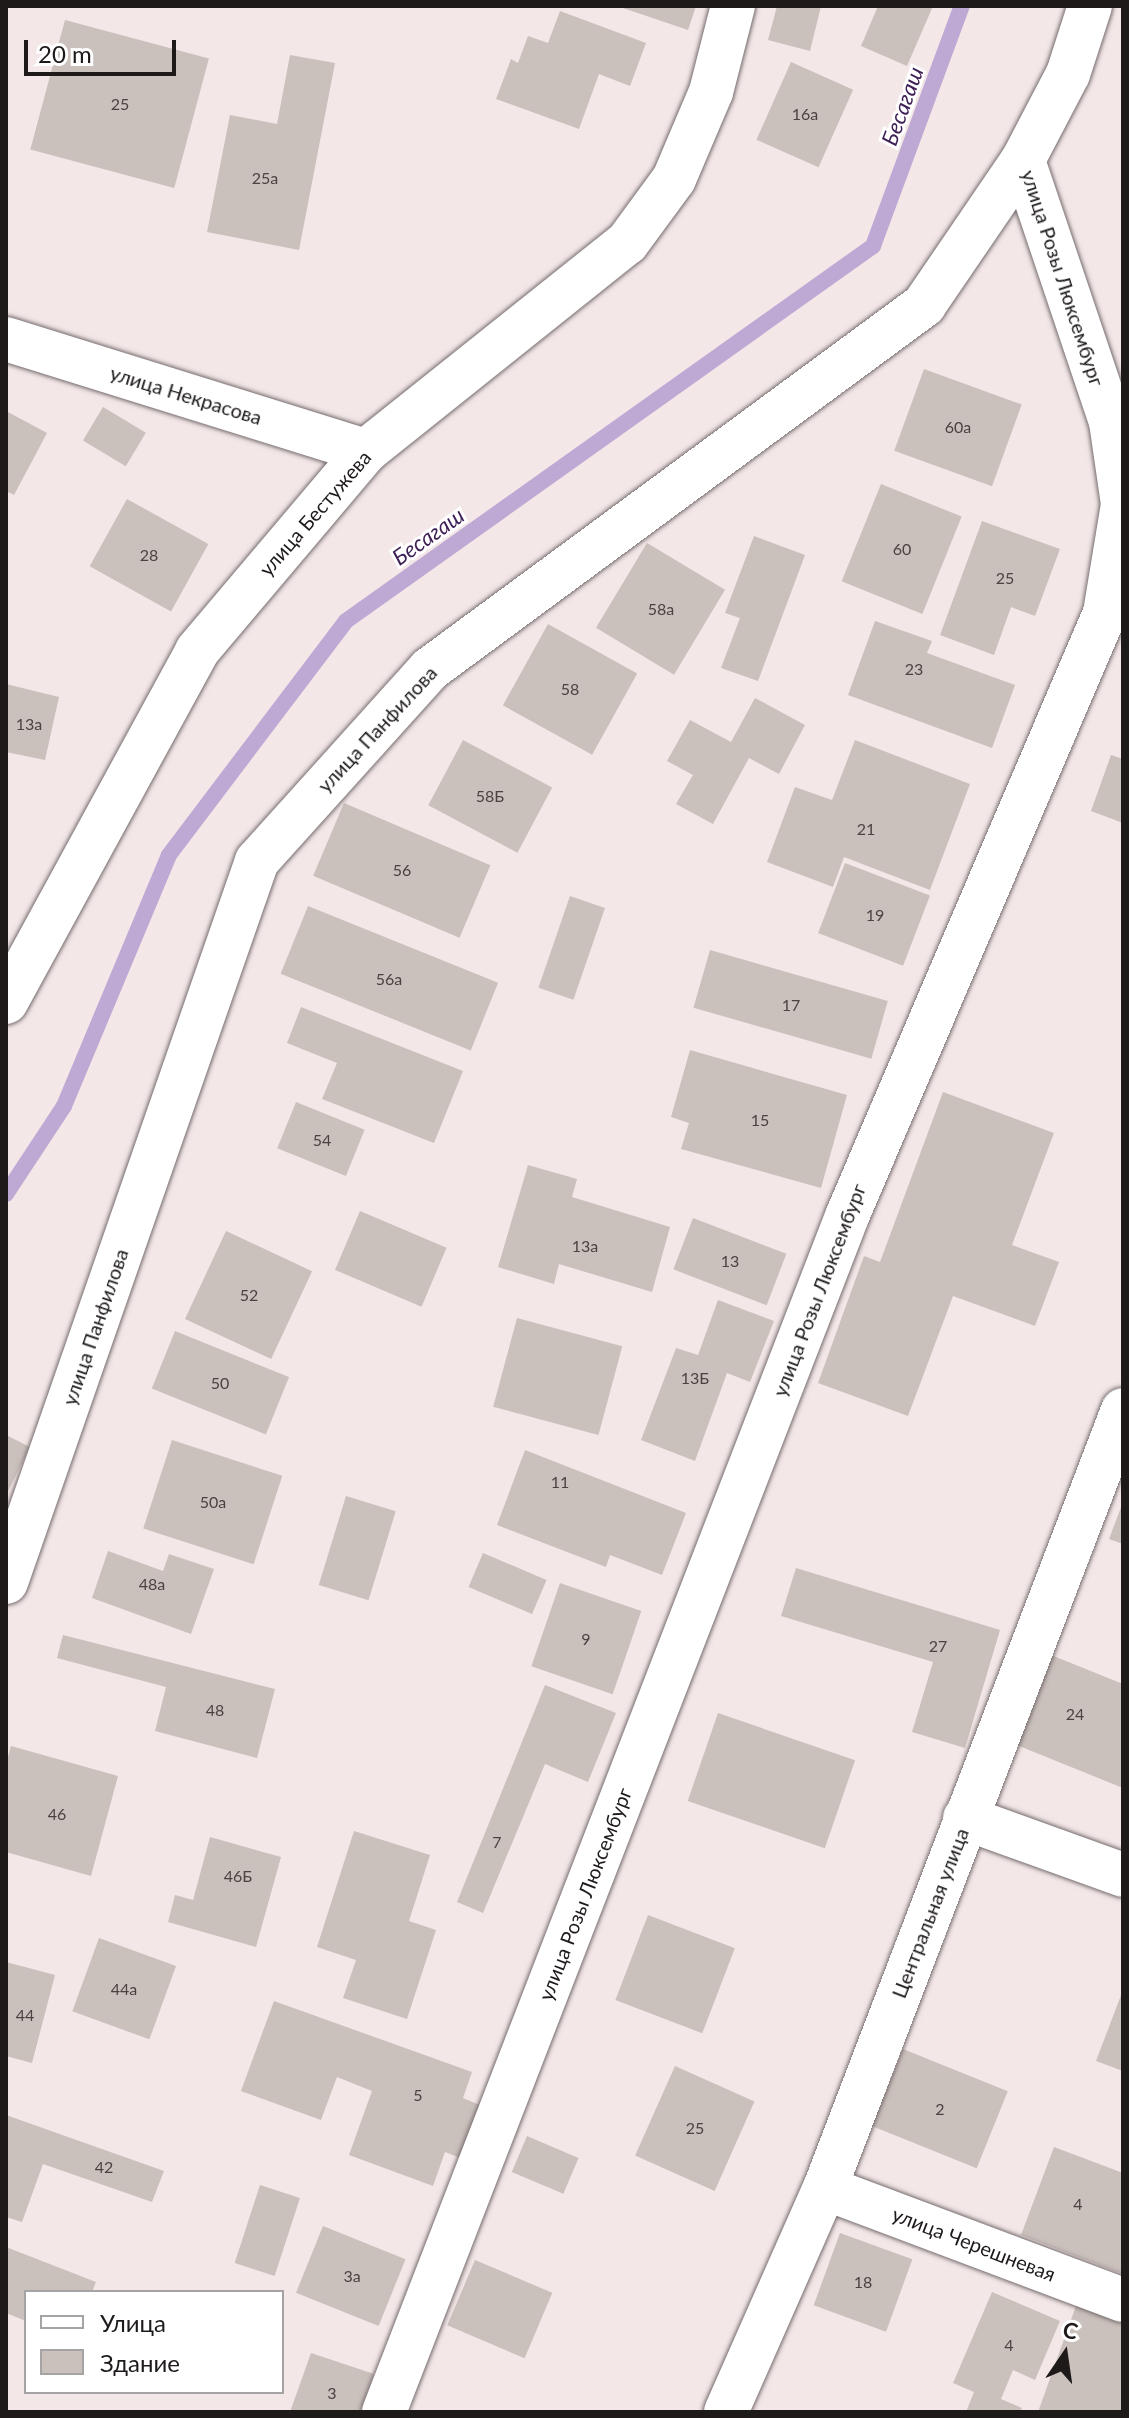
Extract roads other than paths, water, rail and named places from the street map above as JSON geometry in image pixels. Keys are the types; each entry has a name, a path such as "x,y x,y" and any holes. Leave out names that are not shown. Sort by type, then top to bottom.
{"street":[{"name":"улица Бестужева","path":"6,1002 197,651 366,451 627,243 674,179 711,92 733,6"},
{"name":"улица Панфилова","path":"6,1582 257,861 430,669 924,305 1023,160 1068,74 1090,6"},
{"name":"улица Розы Люксембург","path":"384,2412 848,1214 1105,613 1123,504 1111,422 1023,160"},
{"name":"улица Некрасова","path":"6,339 366,451"},
{"name":"Центральная улица","path":"726,2412 825,2188 965,1818 1113,1465 1123,1410"},
{"path":"965,1818 1123,1875"},
{"name":"улица Черешневая","path":"825,2188 1123,2300"}],"waterway":[{"name":"Бесагаш","path":"6,1194 64,1106 169,855 346,621 873,246 962,6"}]}
